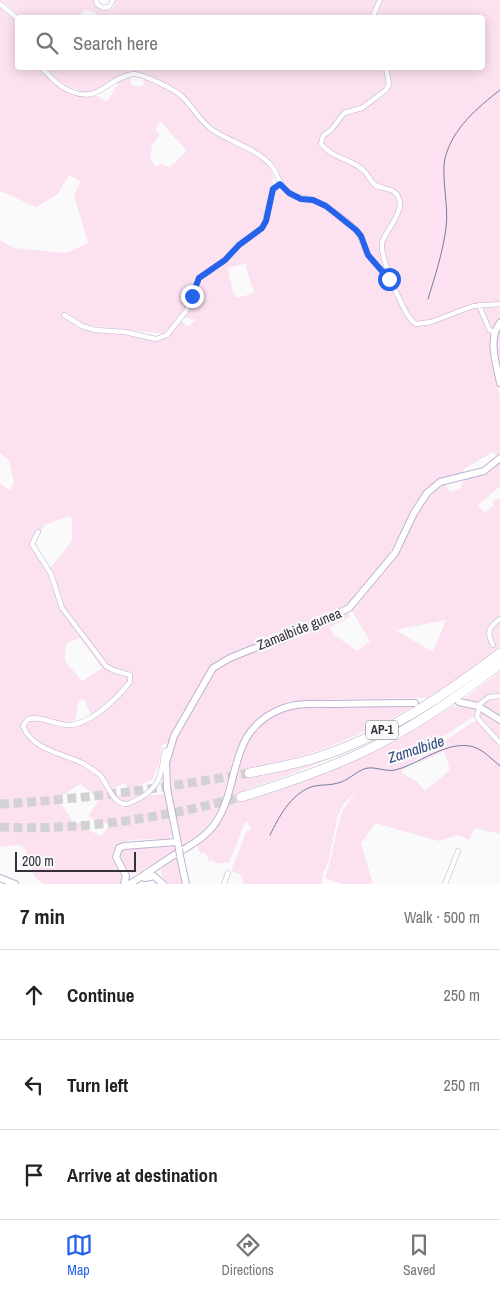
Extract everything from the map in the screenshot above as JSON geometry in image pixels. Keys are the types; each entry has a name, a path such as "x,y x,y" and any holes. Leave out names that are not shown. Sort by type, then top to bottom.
{"highway":[{"name":"AP-1","path":"249,773 312,759 364,740 441,696 500,653"},
{"name":"AP-1","path":"241,797 318,771 369,749 445,703 500,664"}],"street":[{"path":"96,0 97,4 103,8 109,7 113,0"},
{"path":"373,15 380,0"},
{"path":"0,4 15,16"},
{"path":"44,70 62,88 89,95 99,93 112,82 134,74 176,92 185,99 212,130 260,156 270,164 277,174 280,184 289,193 301,199 313,200 326,206 356,230 361,236 368,255 389,279 409,318 416,324 432,322 466,308 500,304"},
{"path":"386,70 389,84 386,90 362,108 344,114 331,130 323,136 321,144 328,153 364,170 375,185 389,188 395,192 400,206 382,242 381,248 389,272 389,279"},
{"path":"64,315 82,326 95,330 125,332 156,338 167,335 186,312 199,278 225,260 239,245 262,228 266,221 273,189 280,184"},
{"path":"479,305 490,329 494,333"},
{"path":"500,324 494,333 500,383"},
{"name":"Zamalbide gunea","path":"186,884 166,777 169,750 174,736 216,665 252,649 282,640 349,608 394,553 427,492 440,482 484,471 500,458"},
{"path":"38,532 32,544 51,574 62,608 106,666 130,675 131,678 117,698 104,710 93,716 68,725 40,719 28,719 23,726 26,733 36,744 84,764 100,775 116,799 124,804 140,798 155,787 160,777 165,751 169,750"},
{"path":"493,645 488,631 491,625 500,619"},
{"path":"481,703 489,697 500,696"},
{"path":"459,702 478,706 500,720"},
{"path":"131,883 200,839 211,829 225,803 242,743 255,726 272,714 286,708 302,705 415,703"},
{"path":"479,709 477,716 500,742"},
{"path":"124,884 126,879 125,873 116,857 117,851 121,846 178,845"},
{"path":"445,884 458,851"},
{"path":"125,873 135,876 161,864"},
{"path":"161,864 157,873 162,882"},
{"path":"224,884 228,872"},
{"path":"131,883 151,876 162,882"},
{"path":"0,878 15,884"}],"shaded area":[{"path":"0,0 94,0 101,9 110,11 113,9 116,0 500,0 500,320 496,322 500,328 500,363 494,366 500,398 500,452 497,456 493,452 464,469 464,474 449,477 435,483 421,495 378,571 356,597 339,611 348,612 350,617 330,627 333,634 357,651 370,641 352,611 387,568 403,543 424,503 439,486 445,484 450,492 460,489 464,479 493,470 500,460 500,486 478,505 484,513 494,505 492,502 500,498 500,646 427,698 317,700 312,707 413,706 374,727 335,744 294,758 249,769 249,774 253,778 340,754 243,791 241,795 244,800 319,775 358,759 417,728 453,706 477,709 475,716 422,750 415,761 401,772 417,782 425,791 450,770 444,751 418,764 422,756 477,721 483,702 464,699 500,672 500,834 475,828 469,840 457,835 439,841 375,823 361,844 373,884 343,884 325,878 339,821 343,810 356,791 343,805 338,815 328,863 323,873 322,884 244,884 241,875 231,871 247,830 251,831 248,821 245,823 229,863 209,861 206,853 201,854 197,847 215,828 227,808 240,759 233,759 223,798 212,819 205,828 183,846 170,787 169,759 174,742 162,745 159,764 152,780 138,786 140,795 123,802 116,796 129,791 125,783 116,787 117,790 113,792 97,771 83,762 81,771 83,766 90,770 116,801 122,805 120,809 150,795 165,794 172,835 169,839 135,840 118,844 113,851 112,858 123,880 121,884 43,884 34,876 25,848 19,845 0,847 0,483 10,491 14,482 9,461 0,452 0,240 14,248 66,253 88,243 74,195 81,182 69,175 58,194 36,207 0,191","holes":["161,122 187,151 170,167 160,164 156,167 150,159 152,145 160,134 155,129","264,156 277,168 282,181 274,194 267,217 264,216 273,186 273,179 269,166 263,160","245,264 254,293 237,298 233,293 228,268","179,317 196,320 187,327 181,320 167,337 160,340 93,330 94,326 164,334","69,516 72,519 72,541 50,568 34,544 44,525","446,620 433,652 395,630","80,638 102,668 82,681 65,661 66,643","84,699 93,719 74,727 63,727 65,722 75,721 79,701","80,784 99,799 88,817 110,825 101,836 89,830 85,823 73,822 58,799"]},
{"path":"175,845 176,851 136,874 126,870 120,860 119,853 124,848"},
{"path":"178,857 183,884 168,884 162,874 162,868"}],"waterway":[{"path":"428,299 441,255 447,220 444,183 445,158 460,128 483,104 500,90"},
{"name":"Zamalbide","path":"270,835 286,807 297,795 314,786 341,782 365,769 395,770 438,752 461,746 472,746 482,751 500,766"}],"tunnel":[{"path":"0,804 125,792 249,773"},
{"path":"0,827 30,828 91,825 151,817 241,797"}],"route":[{"path":"192,296 199,278 225,260 239,245 262,228 266,221 273,189 280,184 289,193 301,199 313,200 326,206 356,230 361,236 368,255 389,279"}]}
